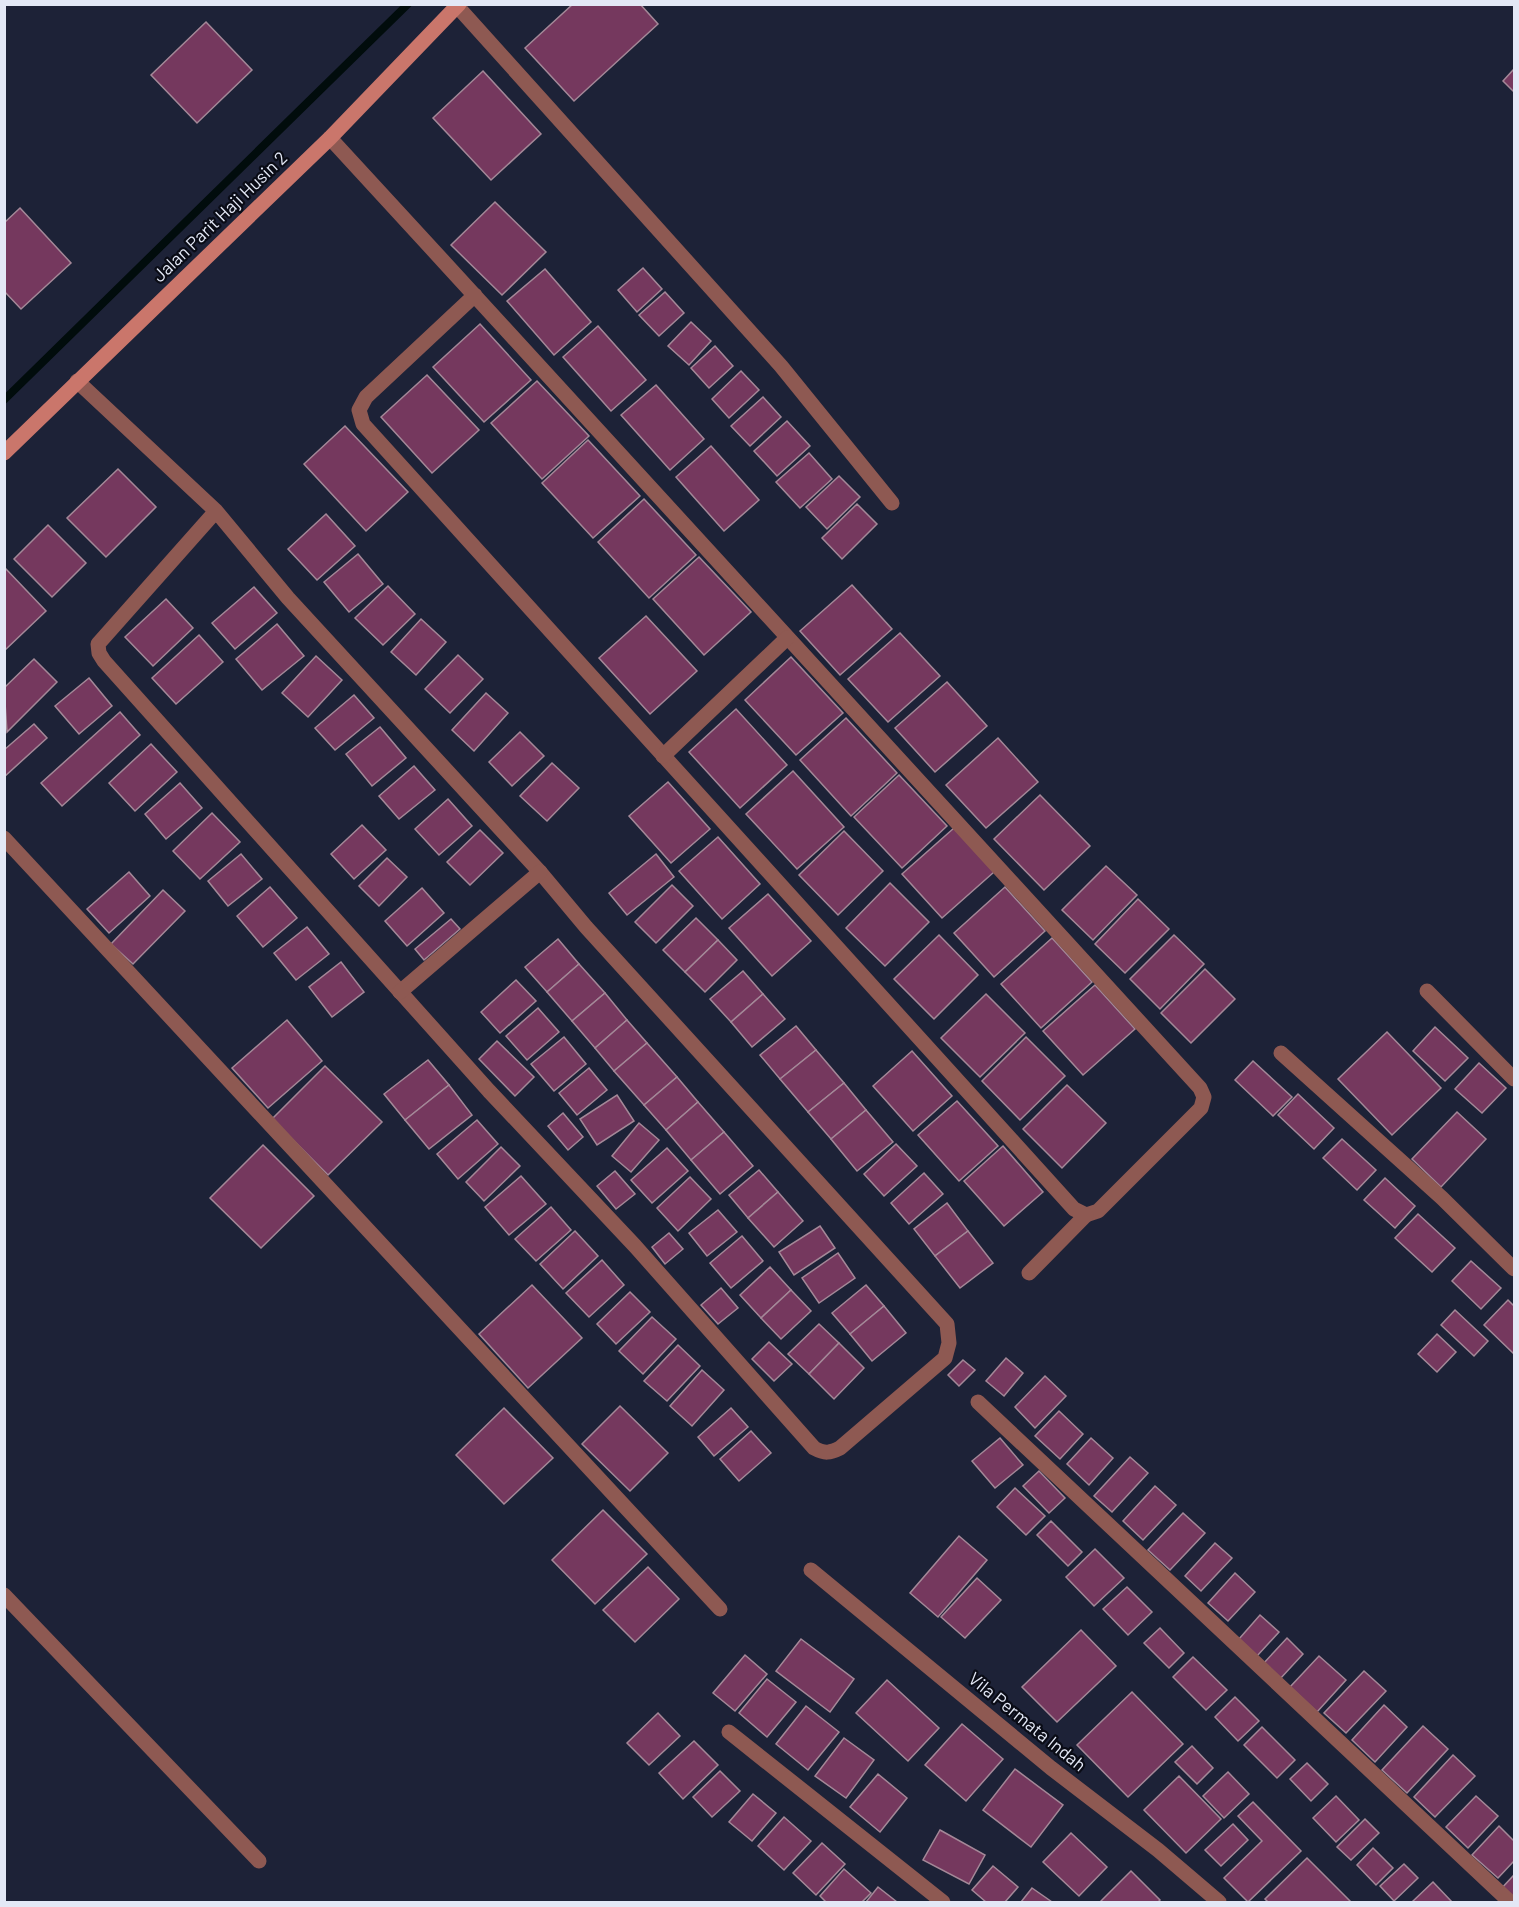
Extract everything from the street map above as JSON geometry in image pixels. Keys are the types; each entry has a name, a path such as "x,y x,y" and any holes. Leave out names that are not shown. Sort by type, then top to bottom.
{"street":[{"name":"Jalan Parit Haji Husin 2","path":"4,453 330,138 458,5"},
{"path":"458,5 781,366 892,503"},
{"path":"330,138 1200,1088 1204,1097 1201,1108 1098,1211 1086,1215 1029,1273"},
{"path":"475,295 366,397 359,410 363,424 1074,1209 1086,1215"},
{"path":"77,381 216,511 288,598 540,872 593,935 948,1324 949,1343 945,1358 840,1448 830,1453 822,1453 400,992 99,653 98,644 216,511"},
{"path":"663,756 786,638"},
{"path":"4,838 720,1609"},
{"path":"400,992 540,872"},
{"path":"1426,991 1515,1079"},
{"path":"1281,1053 1442,1198 1515,1269"},
{"path":"978,1402 1510,1902"},
{"name":"Vila Permata Indah","path":"811,1570 1219,1902"},
{"path":"4,1595 259,1861"},
{"path":"729,1732 943,1902"}],"building":[{"path":"573,4 640,4 658,24 574,101 525,48"},
{"path":"206,22 252,70 197,123 151,75"},
{"path":"1514,69 1514,92 1503,81"},
{"path":"483,71 541,134 491,180 433,118"},
{"path":"495,202 546,252 502,295 451,245"},
{"path":"20,208 71,263 21,309 4,291 4,223"},
{"path":"643,268 662,289 637,312 618,290"},
{"path":"545,269 591,322 554,355 507,301"},
{"path":"665,292 684,313 659,336 639,315"},
{"path":"691,322 711,341 689,365 668,346"},
{"path":"480,324 531,380 484,422 433,367"},
{"path":"598,326 646,380 611,411 563,357"},
{"path":"715,346 733,366 709,388 691,368"},
{"path":"741,371 759,390 729,418 712,399"},
{"path":"427,375 479,430 432,473 381,417"},
{"path":"537,381 589,436 542,479 491,423"},
{"path":"656,385 704,439 670,470 621,415"},
{"path":"763,397 781,417 750,446 731,426"},
{"path":"787,421 810,446 777,476 754,451"},
{"path":"345,426 408,492 366,531 304,464"},
{"path":"588,440 640,496 593,538 542,483"},
{"path":"711,446 759,500 724,531 676,477"},
{"path":"809,453 832,479 800,508 776,482"},
{"path":"118,469 156,507 106,557 67,518"},
{"path":"839,476 860,497 827,529 806,507"},
{"path":"644,499 696,555 649,598 598,542"},
{"path":"857,504 877,524 842,559 822,538"},
{"path":"326,514 355,546 317,580 288,549"},
{"path":"48,525 86,563 52,597 14,559"},
{"path":"358,554 383,584 349,612 324,582"},
{"path":"699,557 751,612 704,655 653,599"},
{"path":"6,569 46,611 4,651 4,571"},
{"path":"852,585 892,629 840,675 800,631"},
{"path":"388,586 415,614 383,645 355,618"},
{"path":"254,587 277,613 235,649 212,623"},
{"path":"166,599 193,628 153,666 125,637"},
{"path":"646,616 697,671 650,714 599,658"},
{"path":"421,619 446,642 416,675 391,652"},
{"path":"277,624 304,656 262,690 236,659"},
{"path":"900,633 940,676 888,722 848,679"},
{"path":"199,635 223,662 176,704 152,678"},
{"path":"458,655 483,679 450,713 425,689"},
{"path":"316,656 342,680 308,717 282,693"},
{"path":"791,657 843,713 796,755 745,700"},
{"path":"34,659 57,682 7,732 4,688"},
{"path":"89,678 112,706 79,734 55,706"},
{"path":"947,682 987,726 935,772 895,728"},
{"path":"486,693 508,713 474,751 452,730"},
{"path":"354,695 374,718 335,750 315,728"},
{"path":"736,709 787,765 740,808 689,752"},
{"path":"120,712 140,735 62,806 41,783"},
{"path":"846,718 897,773 851,816 800,760"},
{"path":"34,724 47,738 4,777 4,750"},
{"path":"380,727 406,758 372,786 346,754"},
{"path":"520,732 544,756 512,786 489,762"},
{"path":"998,738 1038,782 986,828 946,785"},
{"path":"151,744 177,772 135,811 109,783"},
{"path":"552,763 579,788 547,821 520,796"},
{"path":"414,766 435,790 399,819 379,796"},
{"path":"793,771 844,827 797,869 746,814"},
{"path":"899,775 947,826 902,868 854,817"},
{"path":"668,782 710,829 671,863 629,816"},
{"path":"180,783 202,808 166,839 145,814"},
{"path":"1040,795 1090,846 1044,890 994,839"},
{"path":"448,799 472,826 439,855 415,829"},
{"path":"212,813 240,842 200,879 173,851"},
{"path":"362,825 386,850 354,879 331,854"},
{"path":"954,828 994,872 942,918 902,874"},
{"path":"480,830 503,853 470,885 447,862"},
{"path":"844,831 883,871 838,915 799,875"},
{"path":"718,837 760,884 722,919 679,871"},
{"path":"241,854 262,879 228,906 208,881"},
{"path":"656,854 674,877 627,915 609,893"},
{"path":"387,858 407,877 379,906 359,886"},
{"path":"1106,866 1137,895 1093,940 1062,910"},
{"path":"129,872 150,896 109,933 87,909"},
{"path":"890,883 929,922 885,966 846,928"},
{"path":"672,885 693,906 656,943 635,922"},
{"path":"270,887 297,918 263,947 237,916"},
{"path":"1005,887 1045,931 994,977 954,933"},
{"path":"422,888 444,913 407,946 385,921"},
{"path":"163,890 185,911 133,964 111,944"},
{"path":"768,894 811,941 772,976 729,928"},
{"path":"1138,899 1169,929 1125,973 1095,944"},
{"path":"696,918 718,940 685,972 663,950"},
{"path":"451,919 460,929 424,960 415,949"},
{"path":"307,927 329,954 296,980 274,953"},
{"path":"939,935 978,975 934,1019 894,979"},
{"path":"1174,935 1204,964 1160,1009 1130,979"},
{"path":"1052,938 1092,982 1041,1028 1001,984"},
{"path":"558,939 579,964 547,992 525,967"},
{"path":"718,940 737,960 705,992 685,972"},
{"path":"341,962 364,992 332,1017 309,987"},
{"path":"579,964 605,993 572,1021 547,992"},
{"path":"1205,969 1235,999 1191,1043 1161,1013"},
{"path":"743,971 763,994 731,1022 710,999"},
{"path":"516,980 536,1001 500,1033 481,1012"},
{"path":"1095,985 1135,1029 1083,1075 1043,1031"},
{"path":"605,993 627,1020 595,1048 572,1021"},
{"path":"763,994 785,1019 752,1047 731,1022"},
{"path":"986,994 1025,1033 980,1077 941,1038"},
{"path":"538,1008 559,1032 527,1060 506,1036"},
{"path":"287,1020 322,1061 268,1108 232,1068"},
{"path":"627,1020 647,1043 614,1071 595,1048"},
{"path":"796,1026 816,1050 780,1079 760,1055"},
{"path":"1435,1027 1468,1058 1445,1081 1413,1051"},
{"path":"1387,1032 1441,1088 1392,1135 1338,1079"},
{"path":"564,1037 586,1064 554,1091 531,1064"},
{"path":"1026,1037 1065,1076 1020,1120 982,1081"},
{"path":"497,1041 534,1077 515,1096 479,1059"},
{"path":"647,1043 677,1077 644,1105 614,1071"},
{"path":"816,1050 844,1083 808,1112 780,1079"},
{"path":"912,1051 952,1096 913,1131 873,1086"},
{"path":"428,1060 449,1085 405,1120 384,1094"},
{"path":"1253,1061 1292,1097 1273,1116 1235,1080"},
{"path":"1479,1063 1506,1088 1482,1113 1455,1089"},
{"path":"325,1066 382,1122 328,1175 272,1119"},
{"path":"589,1068 607,1090 577,1115 559,1093"},
{"path":"677,1077 698,1102 666,1130 644,1105"},
{"path":"844,1083 866,1110 831,1139 808,1112"},
{"path":"449,1085 472,1115 429,1149 405,1120"},
{"path":"1067,1085 1106,1123 1062,1168 1023,1129"},
{"path":"1298,1094 1334,1128 1314,1149 1278,1115"},
{"path":"617,1095 634,1121 597,1145 580,1119"},
{"path":"957,1101 998,1146 959,1181 918,1135"},
{"path":"698,1102 724,1132 691,1160 666,1130"},
{"path":"866,1110 893,1142 857,1171 831,1139"},
{"path":"1457,1112 1486,1139 1441,1187 1412,1159"},
{"path":"563,1113 583,1137 568,1150 548,1126"},
{"path":"477,1120 498,1144 458,1179 437,1154"},
{"path":"639,1123 659,1140 631,1172 612,1156"},
{"path":"724,1132 753,1166 720,1194 691,1160"},
{"path":"1342,1139 1376,1170 1357,1190 1323,1158"},
{"path":"896,1144 917,1166 884,1196 864,1174"},
{"path":"263,1145 314,1196 261,1248 210,1198"},
{"path":"1003,1146 1043,1192 1004,1226 964,1181"},
{"path":"501,1147 520,1166 484,1201 466,1182"},
{"path":"667,1148 688,1171 652,1203 631,1180"},
{"path":"759,1170 778,1192 748,1218 729,1195"},
{"path":"615,1171 635,1194 616,1209 597,1186"},
{"path":"924,1173 943,1194 909,1224 891,1203"},
{"path":"521,1176 546,1204 509,1235 485,1207"},
{"path":"690,1177 711,1199 678,1231 657,1208"},
{"path":"1385,1178 1415,1206 1395,1228 1364,1200"},
{"path":"778,1192 803,1221 774,1247 748,1218"},
{"path":"947,1203 968,1231 935,1256 914,1229"},
{"path":"551,1207 571,1230 536,1261 515,1239"},
{"path":"718,1210 737,1232 707,1256 689,1233"},
{"path":"1418,1214 1455,1248 1432,1272 1395,1238"},
{"path":"820,1226 835,1248 794,1275 779,1252"},
{"path":"575,1231 598,1256 563,1289 540,1264"},
{"path":"968,1231 993,1263 960,1288 935,1256"},
{"path":"669,1233 683,1249 665,1264 652,1247"},
{"path":"742,1236 763,1261 731,1288 710,1263"},
{"path":"838,1253 855,1278 819,1303 802,1278"},
{"path":"602,1260 624,1285 589,1317 566,1293"},
{"path":"1471,1261 1501,1288 1481,1309 1452,1281"},
{"path":"770,1267 791,1290 761,1318 740,1295"},
{"path":"532,1285 582,1338 528,1388 479,1334"},
{"path":"866,1285 884,1306 850,1334 832,1313"},
{"path":"721,1288 738,1308 718,1324 701,1305"},
{"path":"791,1290 811,1311 781,1339 761,1318"},
{"path":"630,1292 650,1312 616,1344 597,1324"},
{"path":"1508,1300 1514,1306 1514,1354 1484,1325"},
{"path":"884,1306 906,1333 872,1361 850,1334"},
{"path":"1455,1310 1488,1341 1474,1356 1441,1325"},
{"path":"652,1317 676,1339 643,1374 619,1351"},
{"path":"819,1324 839,1343 809,1374 788,1354"},
{"path":"1437,1334 1456,1352 1437,1372 1418,1354"},
{"path":"769,1342 792,1364 774,1381 752,1359"},
{"path":"839,1343 864,1368 834,1399 809,1374"},
{"path":"678,1345 700,1366 667,1401 644,1381"},
{"path":"1006,1358 1023,1373 1004,1396 986,1381"},
{"path":"963,1360 975,1370 959,1386 948,1375"},
{"path":"702,1370 724,1390 692,1426 670,1406"},
{"path":"1045,1376 1066,1396 1035,1428 1015,1407"},
{"path":"620,1406 668,1453 630,1491 582,1444"},
{"path":"504,1408 553,1458 504,1504 456,1455"},
{"path":"731,1408 748,1427 714,1456 698,1437"},
{"path":"1059,1411 1083,1434 1060,1459 1035,1436"},
{"path":"751,1431 771,1453 739,1481 720,1459"},
{"path":"1000,1438 1023,1465 995,1488 972,1461"},
{"path":"1091,1438 1113,1458 1089,1485 1067,1464"},
{"path":"1130,1457 1148,1473 1112,1512 1094,1496"},
{"path":"1039,1471 1065,1498 1049,1513 1023,1486"},
{"path":"1155,1486 1176,1505 1143,1540 1123,1521"},
{"path":"1015,1488 1045,1516 1026,1535 997,1507"},
{"path":"603,1510 647,1554 595,1604 552,1560"},
{"path":"1183,1513 1205,1533 1170,1570 1148,1550"},
{"path":"1051,1521 1082,1552 1068,1566 1037,1535"},
{"path":"959,1536 987,1560 938,1617 910,1593"},
{"path":"1215,1543 1232,1558 1201,1591 1185,1576"},
{"path":"1095,1549 1124,1578 1094,1606 1066,1577"},
{"path":"648,1567 679,1599 635,1642 603,1610"},
{"path":"1235,1573 1255,1592 1228,1621 1208,1603"},
{"path":"977,1578 1001,1600 965,1638 941,1617"},
{"path":"1127,1587 1152,1612 1128,1635 1103,1609"},
{"path":"1260,1615 1279,1632 1257,1656 1239,1639"},
{"path":"1160,1628 1184,1653 1169,1668 1144,1643"},
{"path":"1081,1630 1116,1666 1057,1722 1022,1687"},
{"path":"1287,1638 1303,1654 1280,1679 1263,1664"},
{"path":"801,1639 854,1679 830,1712 776,1671"},
{"path":"745,1655 767,1674 735,1711 713,1693"},
{"path":"1319,1656 1346,1680 1317,1712 1290,1687"},
{"path":"1193,1657 1227,1690 1206,1710 1173,1677"},
{"path":"1364,1671 1386,1691 1346,1733 1324,1713"},
{"path":"767,1679 796,1702 767,1737 739,1713"},
{"path":"887,1680 939,1728 908,1761 856,1713"},
{"path":"1132,1692 1183,1744 1128,1797 1077,1745"},
{"path":"1235,1697 1259,1721 1238,1741 1215,1717"},
{"path":"1384,1705 1407,1727 1375,1762 1352,1740"},
{"path":"806,1706 839,1732 808,1770 776,1744"},
{"path":"658,1713 680,1736 649,1765 627,1743"},
{"path":"962,1724 1003,1759 966,1801 925,1765"},
{"path":"1423,1726 1448,1749 1407,1793 1382,1770"},
{"path":"1262,1727 1295,1760 1277,1778 1244,1745"},
{"path":"844,1738 874,1760 846,1798 815,1776"},
{"path":"694,1741 718,1765 683,1799 659,1773"},
{"path":"1192,1746 1213,1768 1197,1784 1175,1762"},
{"path":"1453,1755 1475,1776 1435,1817 1414,1797"},
{"path":"1307,1763 1328,1784 1311,1801 1290,1779"},
{"path":"1015,1769 1063,1805 1031,1847 983,1810"},
{"path":"720,1771 740,1791 712,1817 693,1797"},
{"path":"1228,1772 1249,1794 1224,1818 1203,1796"},
{"path":"878,1774 907,1798 880,1832 850,1807"},
{"path":"1179,1776 1221,1819 1186,1853 1144,1810"},
{"path":"753,1794 776,1813 752,1841 729,1822"},
{"path":"1336,1796 1359,1820 1336,1842 1313,1818"},
{"path":"1476,1796 1498,1816 1468,1848 1446,1827"},
{"path":"1253,1802 1301,1851 1248,1902 1224,1878 1262,1841 1238,1816"},
{"path":"784,1817 811,1841 784,1870 758,1846"},
{"path":"1365,1819 1379,1833 1351,1860 1337,1847"},
{"path":"1233,1824 1248,1840 1221,1866 1205,1850"},
{"path":"1499,1826 1514,1841 1514,1861 1498,1878 1472,1855"},
{"path":"940,1830 985,1855 969,1884 923,1860"},
{"path":"1071,1833 1107,1867 1079,1896 1043,1862"},
{"path":"822,1843 845,1864 816,1895 793,1873"},
{"path":"1373,1848 1393,1868 1376,1885 1357,1865"},
{"path":"1307,1858 1351,1902 1268,1902 1265,1899"},
{"path":"1404,1864 1418,1878 1394,1901 1380,1886"},
{"path":"993,1866 1018,1887 1005,1902 986,1902 972,1890"},
{"path":"844,1869 871,1893 862,1902 826,1902 820,1896"},
{"path":"1131,1871 1160,1900 1158,1902 1100,1902"},
{"path":"1514,1875 1514,1902 1500,1890"},
{"path":"1433,1882 1452,1902 1412,1902"},
{"path":"878,1887 897,1902 866,1902"},
{"path":"1032,1888 1052,1902 1021,1902"}],"waterway":[{"path":"4,400 408,4"}]}
